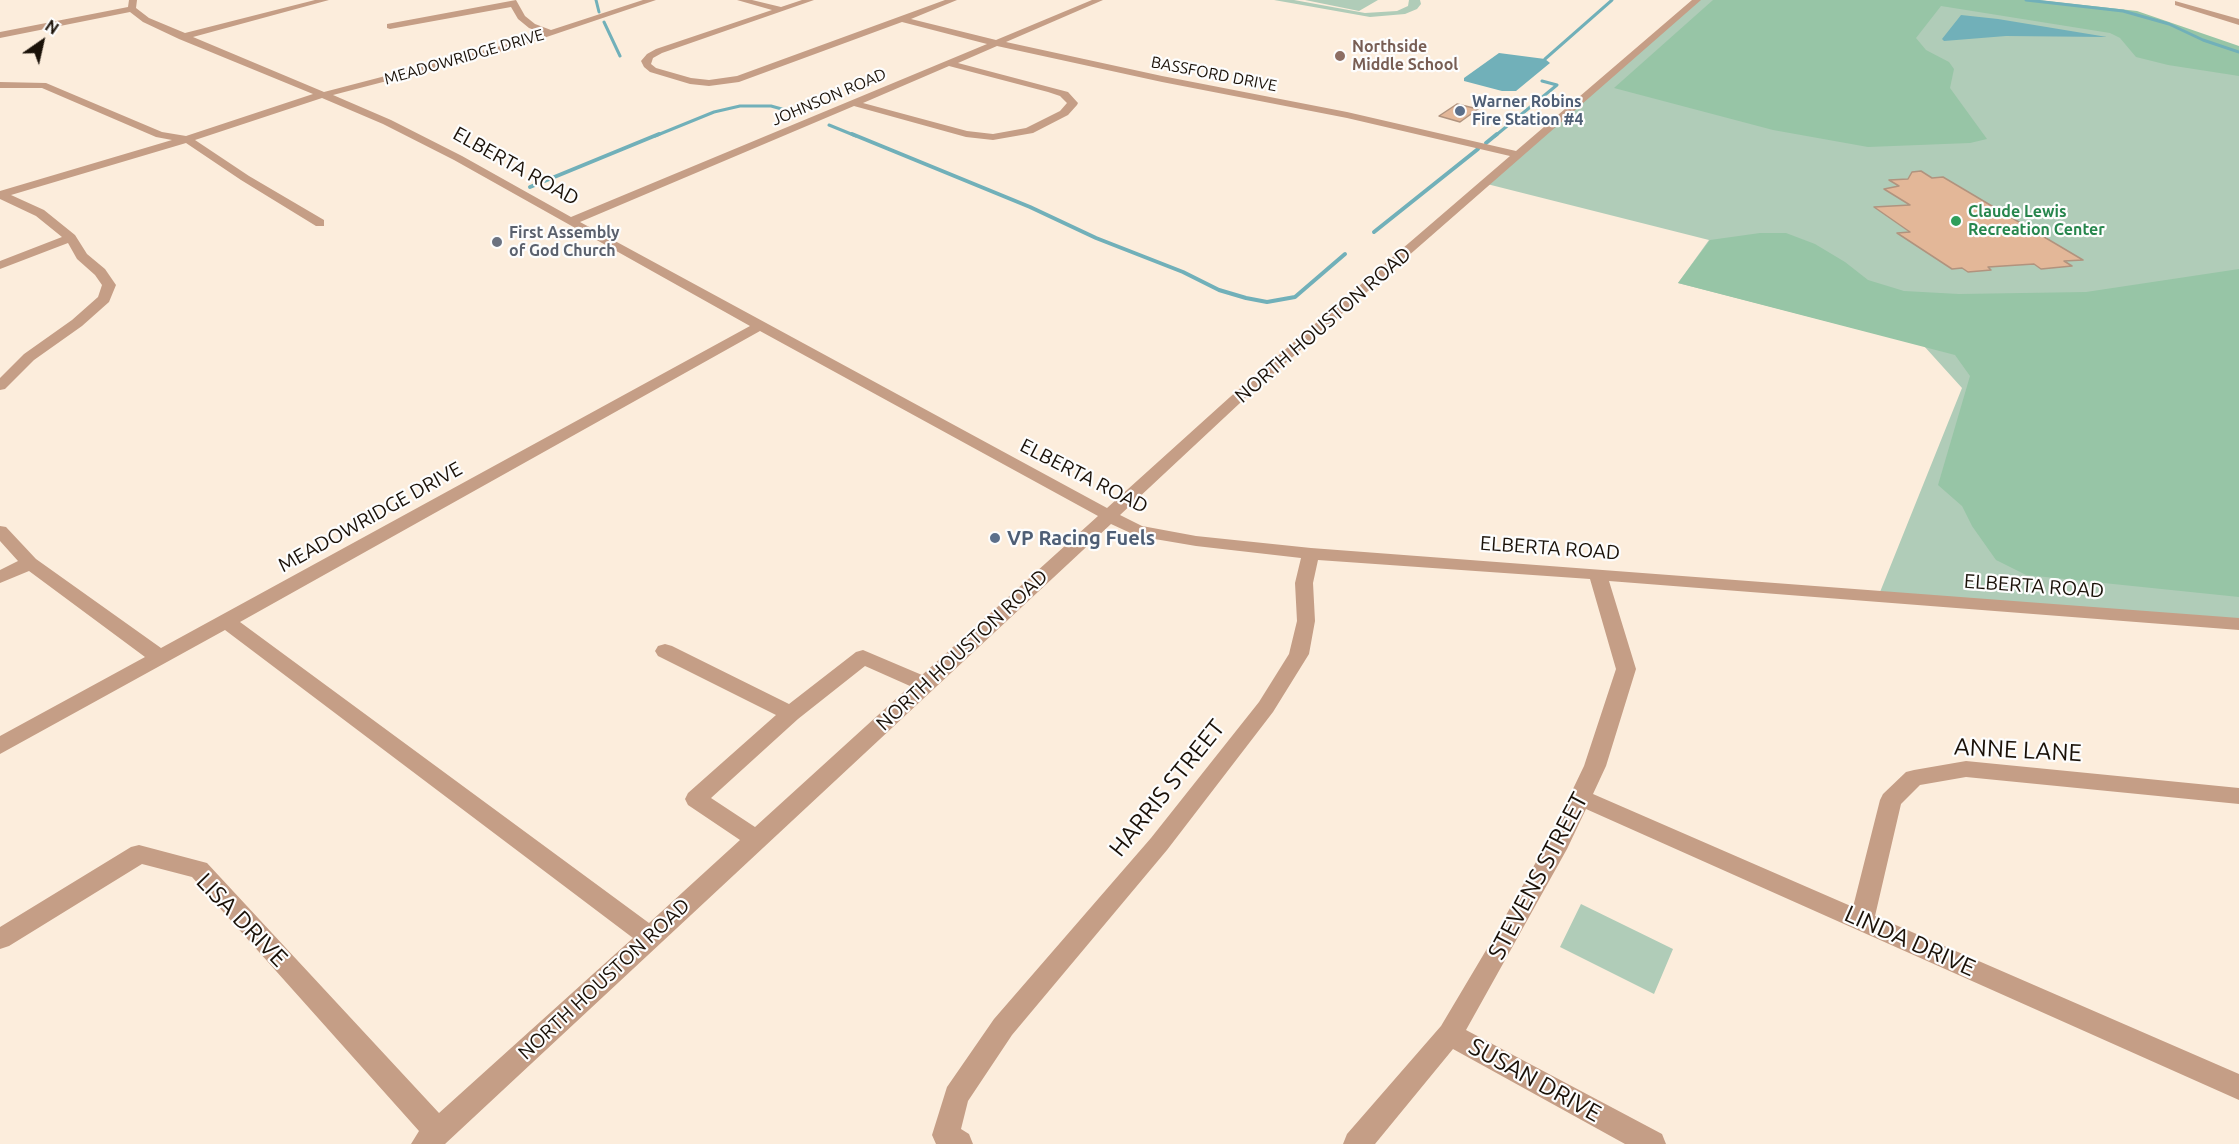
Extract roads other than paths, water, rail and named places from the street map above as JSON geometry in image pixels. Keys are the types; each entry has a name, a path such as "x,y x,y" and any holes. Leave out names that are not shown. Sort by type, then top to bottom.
{"street":[{"path":"182,37 325,0"},
{"name":"MEADOWRIDGE DRIVE","path":"0,195 187,139 322,95 511,46 652,0"},
{"path":"741,0 781,10"},
{"path":"810,0 659,51 650,56 646,61 647,65 653,70 690,81 709,83 739,80 953,0"},
{"name":"JOHNSON ROAD","path":"570,222 1099,0"},
{"name":"NORTH HOUSTON ROAD","path":"432,1138 1235,400 1697,0"},
{"path":"390,26 512,2 521,17 532,26 550,33"},
{"path":"2178,3 2239,22"},
{"path":"0,34 132,4"},
{"name":"ELBERTA ROAD","path":"132,4 146,20 387,122 458,158 570,222 1137,531 1196,541 1311,554 2239,624"},
{"name":"BASSFORD DRIVE","path":"902,19 996,43 1162,79 1347,115 1520,155"},
{"path":"853,103 966,134 993,137 1029,131 1064,113 1073,103 1064,94 1052,90 948,63"},
{"path":"0,85 43,85 160,135 187,139 245,178 320,223"},
{"path":"0,195 40,213 71,238 82,256 100,272 109,285 104,299 77,323 29,357 0,386"},
{"path":"0,265 71,238"},
{"name":"MEADOWRIDGE DRIVE","path":"0,746 760,326"},
{"path":"0,531 30,563 159,657"},
{"name":"HARRIS STREET","path":"959,1144 946,1135 956,1096 1003,1027 1159,844 1266,707 1299,654 1306,621 1304,583 1311,554"},
{"path":"0,578 30,563"},
{"name":"STEVENS STREET","path":"1357,1144 1450,1034 1497,955 1581,798 1595,766 1626,669 1598,574"},
{"path":"225,620 650,937"},
{"path":"664,651 791,714"},
{"path":"756,839 696,799 791,714 863,657 924,684"},
{"name":"ANNE LANE","path":"1862,920 1891,800 1914,778 1966,769 2239,796"},
{"name":"LINDA DRIVE","path":"1581,798 2239,1087"},
{"name":"LISA DRIVE","path":"0,939 140,854 199,870 432,1138"},
{"name":"SUSAN DRIVE","path":"1450,1034 1652,1144"}],"water":[{"path":"1961,15 2107,37 2006,36 1944,41 1942,39"},
{"path":"1499,53 1545,59 1550,63 1516,91 1502,91 1464,81 1464,78"}],"waterway":[{"path":"596,0 599,12"},
{"path":"1545,59 1612,0"},
{"path":"2026,0 2123,11 2169,24 2203,40 2239,52"},
{"path":"604,22 620,56"},
{"path":"1495,136 1557,85 1542,81"},
{"path":"655,136 714,112 740,106 771,106 796,113"},
{"path":"829,125 856,136"},
{"path":"530,187 659,134"},
{"path":"852,134 1030,207 1096,238 1183,272 1219,290 1246,298 1267,302 1295,297 1345,254"},
{"path":"1486,143 1497,134"},
{"path":"1374,232 1478,149"}],"place":[{"name":"Northside Middle School","path":"1340,56"},
{"name":"Warner Robins Fire Station #4","path":"1460,111"},
{"name":"Claude Lewis Recreation Center","path":"1956,221"},
{"name":"First Assembly of God Church","path":"497,242"},
{"name":"VP Racing Fuels","path":"995,538"}]}
